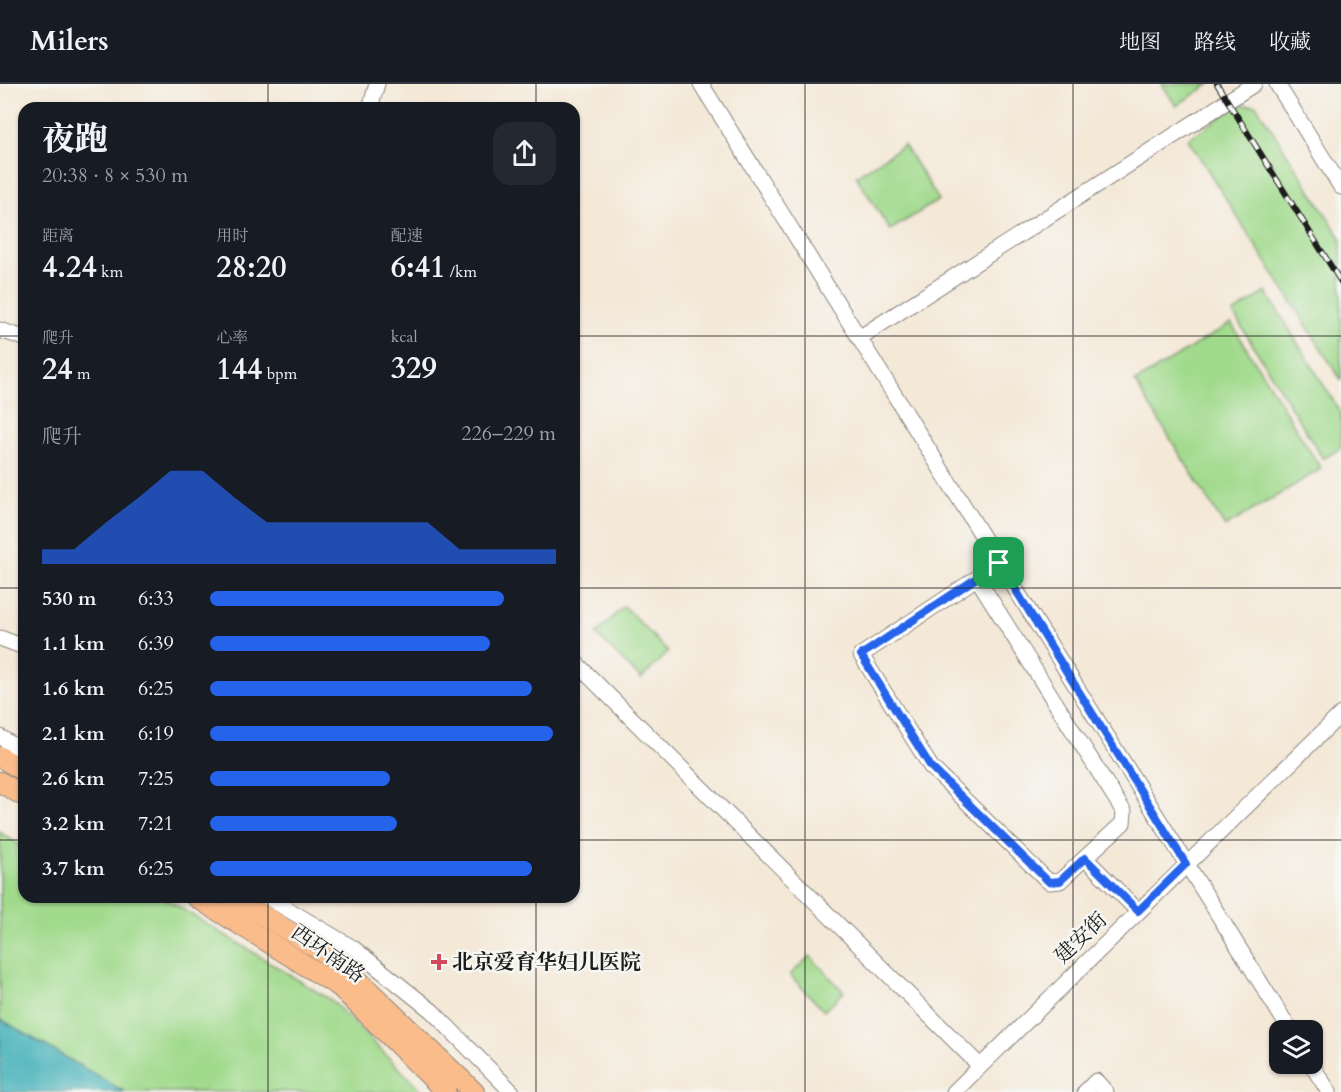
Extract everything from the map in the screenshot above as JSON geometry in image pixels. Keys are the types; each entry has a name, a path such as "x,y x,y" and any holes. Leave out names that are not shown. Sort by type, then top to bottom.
{"main road":[{"path":"0,757 18,768"},
{"path":"0,782 18,792"},
{"name":"西环南路","path":"206,903 340,987 446,1092"},
{"name":"西环南路","path":"243,903 339,962 474,1092"}],"street":[{"path":"372,102 377,84"},
{"path":"701,84 1284,1020"},
{"path":"859,338 1254,84"},
{"path":"1277,84 1341,187"},
{"path":"0,330 18,336"},
{"path":"977,578 1124,812 1123,823 1060,881 1049,882 931,767 861,655 999,563"},
{"path":"0,638 18,645"},
{"path":"580,667 980,1066"},
{"name":"建安街","path":"954,1092 1341,714"},
{"path":"0,737 18,748"},
{"path":"1085,858 1138,911"},
{"path":"277,903 353,948 432,1011 512,1092"},
{"path":"1317,1074 1329,1092"},
{"path":"1085,1092 1096,1082 1106,1092"}],"green space":[{"path":"1162,84 1210,84 1176,106"},
{"path":"1239,105 1256,105 1341,238 1341,380 1188,139"},
{"path":"904,145 939,200 890,230 856,176"},
{"path":"1266,292 1341,413 1341,448 1323,459 1233,313"},
{"path":"1231,323 1321,469 1225,527 1135,382"},
{"path":"624,606 668,652 641,679 596,634"},
{"path":"0,832 18,844 18,903 173,903 331,1000 423,1092 125,1092 0,1019"},
{"path":"810,956 844,992 824,1011 790,975"}],"water":[{"path":"0,1019 125,1092 0,1092"}],"railway":[{"path":"1217,84 1341,282"}],"place":[{"name":"北京爱育华妇儿医院","path":"439,962"}],"route":[{"path":"999,563 1186,864 1138,911 1085,858 1060,881 1049,882 931,767 861,655 999,563"}]}
